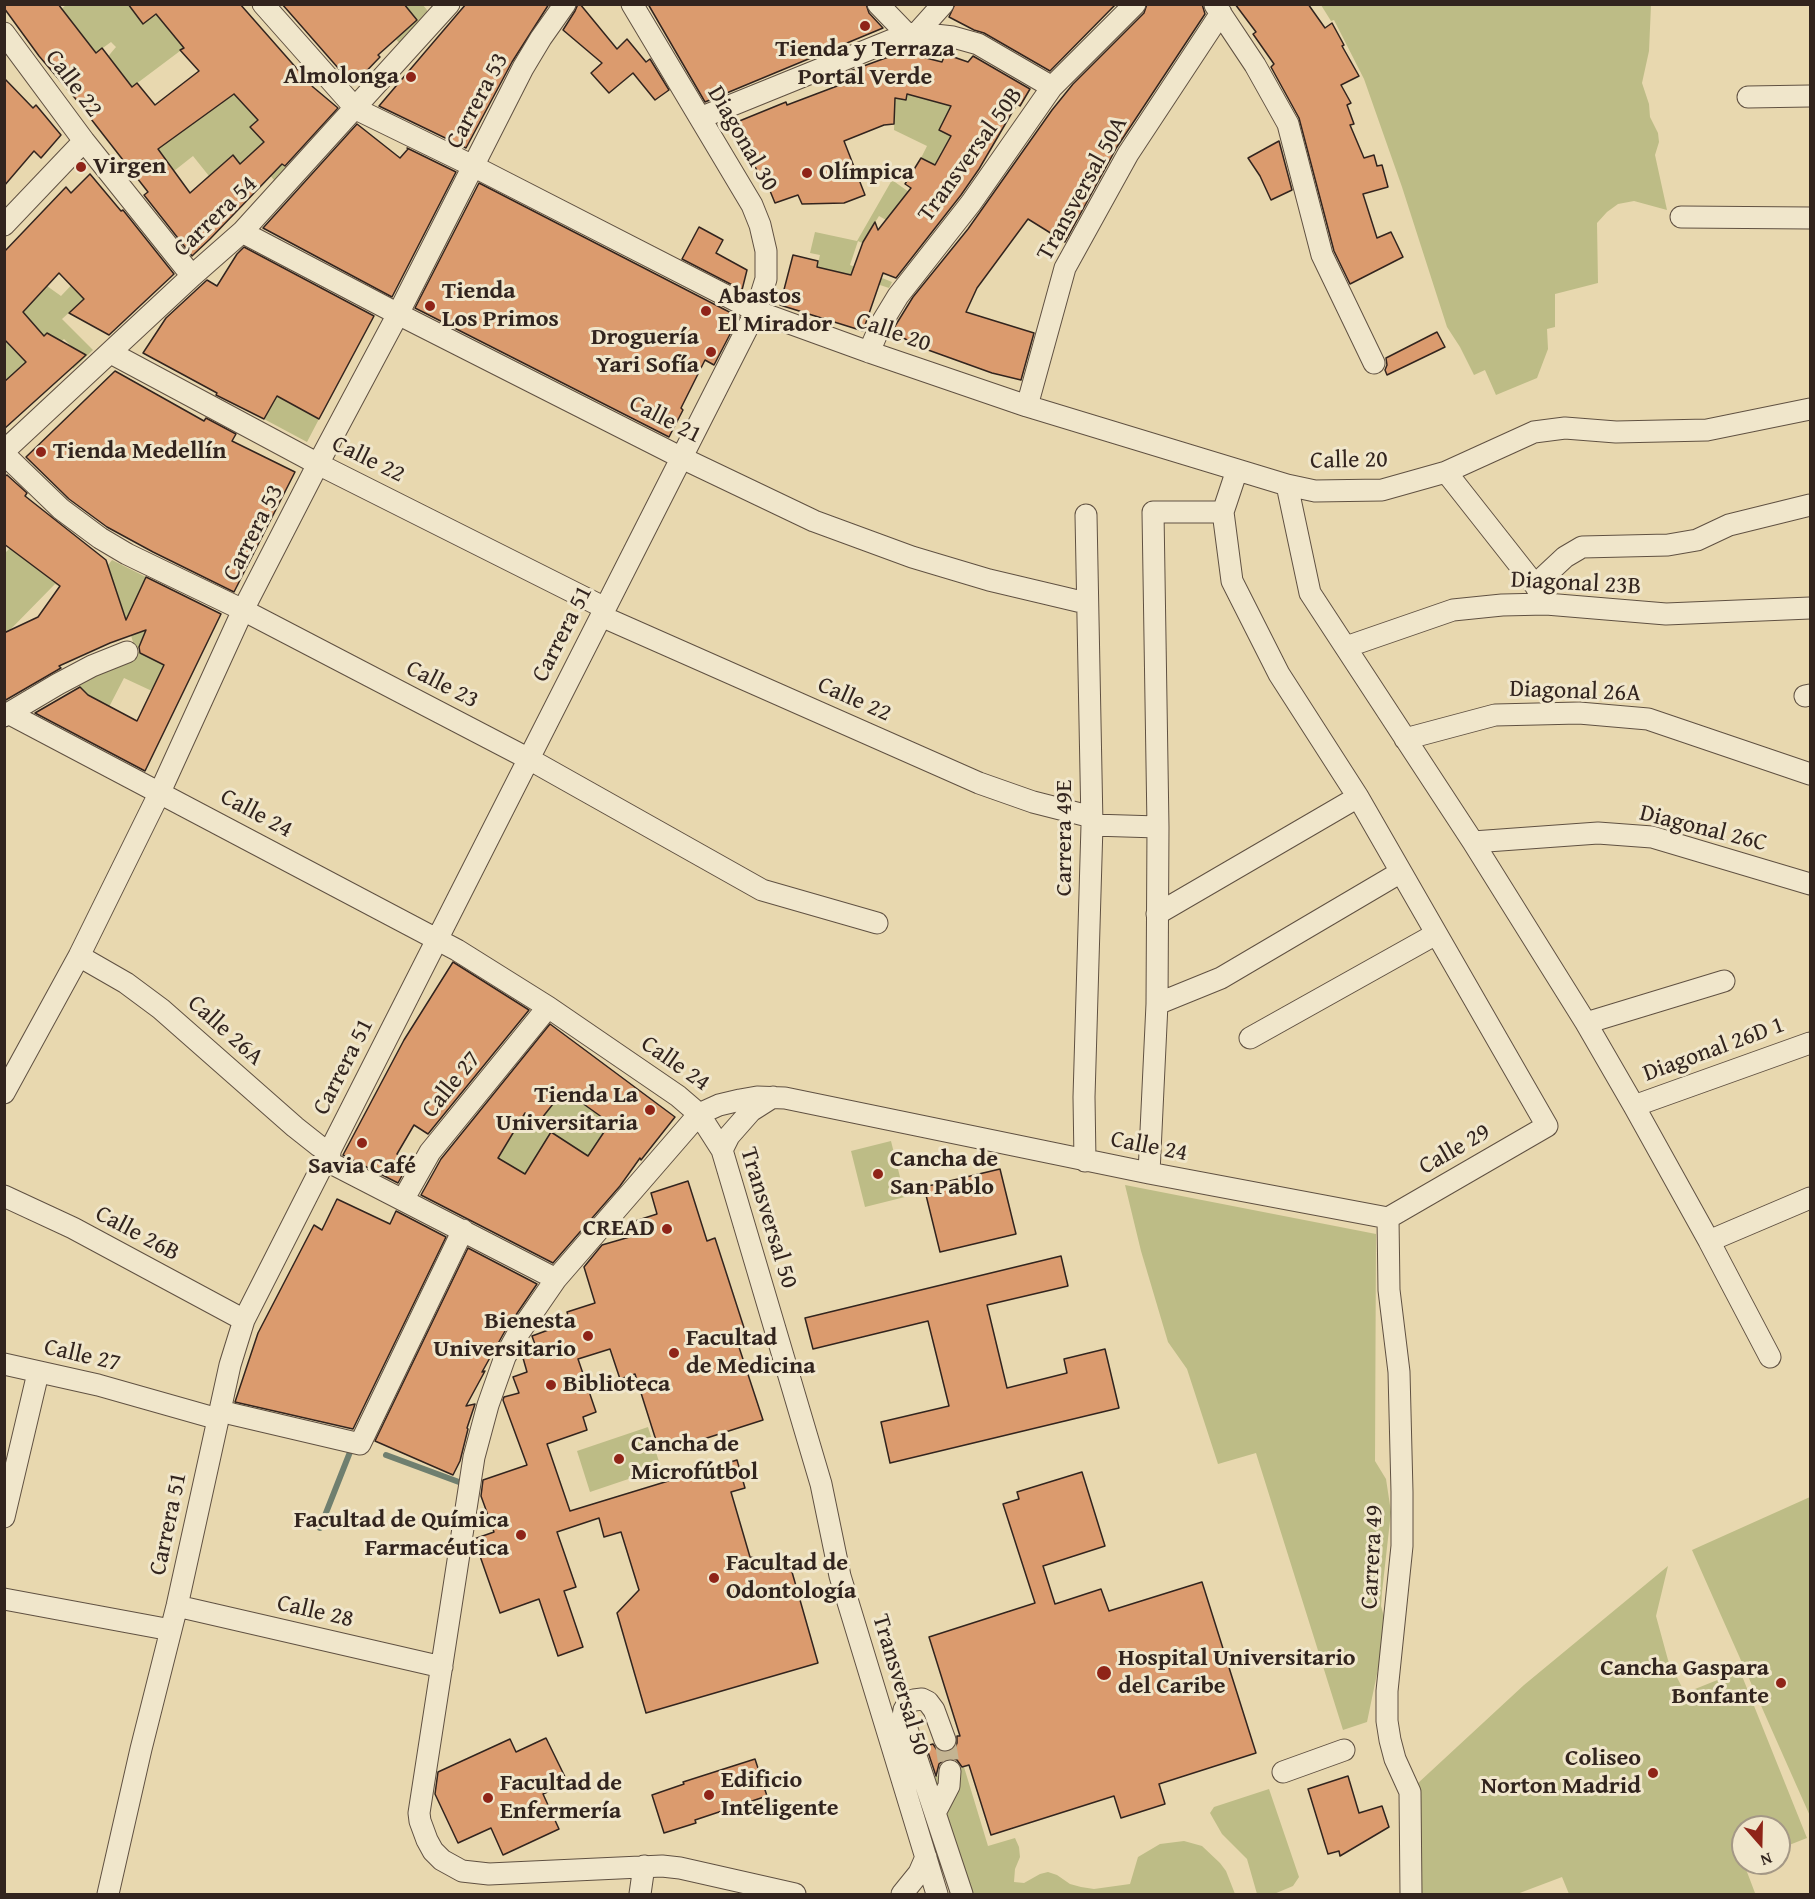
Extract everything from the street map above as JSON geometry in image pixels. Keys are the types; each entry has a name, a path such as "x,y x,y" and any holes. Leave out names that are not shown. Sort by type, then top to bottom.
{"street":[{"path":"263,4 356,109"},
{"name":"Carrera 53","path":"4,1094 80,956 160,792 243,610 318,464 398,314 523,68 566,4"},
{"name":"Diagonal 30","path":"633,4 752,205 760,225 766,251 766,279 756,311"},
{"path":"878,4 912,33 953,37 978,44 1052,87"},
{"path":"700,118 912,33 944,4"},
{"name":"Transversal 50B","path":"869,352 881,324 898,296 971,203 1052,87 1135,4"},
{"name":"Carrera 54","path":"5,450 242,232 356,109 443,7"},
{"path":"1218,9 1255,65 1288,124 1322,255 1374,363"},
{"name":"Transversal 50A","path":"1027,406 1065,268 1128,154 1218,9"},
{"name":"Calle 22","path":"4,33 84,141 192,276"},
{"path":"1748,97 1810,96"},
{"name":"Calle 20","path":"356,109 756,311 1027,406 1287,485 1315,491 1382,490 1446,472 1534,432 1565,428 1616,432 1707,430 1810,409"},
{"path":"4,225 84,141"},
{"path":"1681,217 1810,218"},
{"name":"Calle 21","path":"242,232 682,458 814,520 912,558 988,580 1086,603"},
{"name":"Carrera 51","path":"108,1894 177,1606 230,1365 244,1320 756,311"},
{"name":"Calle 22","path":"111,353 603,612 979,783 1092,821 1158,827"},
{"name":"Calle 23","path":"5,450 61,509 100,538 153,567 243,610 529,759 762,890 877,923"},
{"path":"1237,470 1223,512 1232,581 1279,674 1358,797 1436,934 1250,1038"},
{"path":"1446,472 1535,585 1546,604"},
{"path":"1287,485 1310,593 1473,842 1586,1023 1709,1241 1770,1358"},
{"path":"1535,585 1564,557 1582,547 1668,545 1697,540 1729,525 1810,505"},
{"path":"1149,1173 1158,1004 1153,512 1223,512"},
{"name":"Carrera 49E","path":"1085,1161 1084,1097 1092,821 1086,515"},
{"name":"Diagonal 23B","path":"1346,647 1454,610 1502,605 1546,604 1666,614 1810,608"},
{"path":"6,715 92,666 127,652"},
{"name":"Diagonal 26A","path":"1405,739 1495,715 1591,714 1648,719 1810,774"},
{"name":"Calle 24","path":"6,715 160,792 457,950 548,1007 678,1096 699,1114 730,1102 757,1097 806,1102 1085,1161 1388,1218"},
{"path":"1157,914 1358,797"},
{"name":"Diagonal 26C","path":"1473,842 1598,833 1652,837 1810,884"},
{"path":"1158,1004 1221,978 1401,872"},
{"name":"Calle 29","path":"1388,1218 1547,1126 1436,934"},
{"name":"Calle 26A","path":"80,956 161,1009 328,1156 403,1200 556,1279"},
{"path":"1586,1023 1724,981"},
{"name":"Calle 27","path":"403,1200 430,1152 548,1007"},
{"name":"Diagonal 26D 1","path":"1634,1106 1810,1043"},
{"path":"722,1150 729,1136 745,1117 773,1098"},
{"path":"699,1114 556,1279 505,1357 488,1405 474,1457 419,1813 420,1821 433,1851 442,1860 462,1871 489,1874 662,1866 795,1894"},
{"name":"Transversal 50","path":"699,1114 722,1150 815,1463 840,1576 936,1894"},
{"name":"Calle 26B","path":"4,1196 73,1228 244,1320"},
{"path":"1709,1241 1810,1198"},
{"name":"Carrera 49","path":"1388,1218 1389,1290 1398,1372 1402,1546 1387,1691 1387,1721 1395,1759 1410,1792 1411,1894"},
{"name":"Calle 27","path":"4,1364 219,1415 243,1417 360,1444 463,1230"},
{"path":"4,1518 38,1372"},
{"path":"4,1599 171,1630"},
{"name":"Calle 28","path":"177,1606 442,1667"},
{"path":"945,1740 934,1710 928,1702 914,1700 908,1704 903,1717 962,1894"},
{"path":"1283,1772 1344,1750"},
{"path":"935,1813 948,1786 950,1771"},
{"path":"902,1894 919,1873 926,1857"},
{"path":"640,1894 644,1866"}],"shaded area":[{"path":"66,5 128,5 143,24 156,14 188,45 132,87 105,60 116,47 111,42 96,53 59,11"},
{"path":"404,5 423,5 427,14 401,45 395,38"},
{"path":"1321,5 1651,5 1649,51 1642,83 1649,104 1650,117 1658,133 1659,142 1655,155 1667,210 1634,201 1618,204 1597,223 1598,283 1555,294 1555,327 1547,329 1548,349 1537,378 1496,395 1485,370 1474,375 1447,327 1364,79 1334,20 1331,21"},
{"path":"231,82 258,120 250,127 288,168 275,181 251,154 240,164 232,155 209,176 193,156 174,171 158,149"},
{"path":"907,94 927,99 954,101 939,130 951,136 941,153 942,169 921,158 927,146 894,130 895,98 906,100"},
{"path":"892,180 919,199 904,213 896,207 886,220 879,216 866,237 880,252 858,241 850,265 892,282 889,288 817,267 820,255 810,253 815,232 857,241"},
{"path":"99,256 78,293 84,299 62,319 93,350 73,369 72,367 82,357 64,339 54,348 22,313 47,286 61,296"},
{"path":"288,335 319,419 307,442 264,419 277,396"},
{"path":"7,341 26,362 7,380 5,377 5,343"},
{"path":"10,548 39,570 44,565 66,582 62,588 55,584 5,635 4,554"},
{"path":"112,560 146,577 129,613 148,625 137,651 164,665 152,691 124,678 109,707 88,695 77,684 114,668 136,651 115,587 90,589"},
{"path":"564,1090 610,1123 588,1157 552,1132 525,1174 498,1158 525,1113 539,1122"},
{"name":"Cancha de San Pablo","path":"891,1141 905,1197 865,1207 851,1151"},
{"path":"1125,1185 1376,1234 1375,1461 1386,1479 1391,1512 1381,1606 1386,1624 1367,1722 1343,1730 1256,1453 1218,1464 1187,1369 1168,1342 1141,1251"},
{"name":"Cancha de Microfútbol","path":"648,1427 661,1468 590,1492 577,1451"},
{"name":"Cancha Gaspara Bonfante","path":"1810,1497 1810,1816 1692,1550"},
{"name":"Coliseo Norton Madrid","path":"1668,1566 1656,1616 1668,1660 1685,1693 1740,1671 1807,1838 1791,1844 1791,1815 1731,1815 1731,1875 1748,1875 1755,1893 1751,1894 1569,1894 1562,1877 1517,1894 1420,1894 1417,1784 1524,1685"},
{"path":"964,1767 988,1846 1015,1838 1019,1847 1020,1857 1015,1869 1014,1882 1024,1883 1048,1872 1070,1884 1094,1889 1130,1884 1138,1857 1160,1844 1184,1841 1202,1846 1220,1863 1226,1871 1235,1894 950,1894 917,1784"},
{"path":"1269,1789 1299,1877 1293,1886 1274,1894 1257,1894 1247,1859 1222,1834 1210,1813 1214,1807"}],"building":[{"path":"4,4 58,4 96,53 102,48 132,87 137,83 155,105 199,71 180,50 184,48 156,14 143,24 128,4 240,4 313,87 338,108 285,166 282,164 192,256 144,195 148,192 92,118 39,56 4,8","holes":["234,94 258,120 250,127 264,142 240,164 233,155 190,193 158,149"]},
{"path":"282,4 404,4 417,20 378,55 380,57 353,85"},
{"path":"466,4 549,4 512,62 466,148 379,106"},
{"path":"578,4 617,49 627,39 646,62 650,59 669,90 655,100 633,73 609,93 591,73 602,63 563,30"},
{"path":"648,4 866,4 869,13 883,28 705,102"},
{"path":"955,4 1116,4 1050,71 984,33 949,17"},
{"path":"1147,4 1202,4 1205,14 1117,147 1065,242 1028,219 977,288 966,312 1034,333 1021,380 992,373 917,346 892,331 913,297 968,229 1052,110 1073,84 1144,13"},
{"path":"1235,4 1308,4 1325,28 1332,23 1359,76 1341,85 1351,103 1347,105 1354,124 1350,125 1364,158 1374,155 1377,166 1382,165 1388,187 1363,194 1377,238 1391,232 1403,257 1350,284 1334,251 1299,118 1271,67 1274,64 1253,34 1256,32"},
{"path":"902,52 942,62 945,54 968,62 973,56 1030,89 1020,106 1017,104 961,195 896,278 883,273 863,331 780,305 793,255 818,261 817,267 851,275 863,242 875,222 878,230 911,188 905,184 921,158 935,165 951,136 939,130 951,106 907,94 906,100 895,98 894,124 884,125 844,141 865,195 844,203 802,204 798,195 775,203 768,186 766,187 762,173 759,174 732,124 786,102 787,105 853,80 850,71"},
{"path":"4,78 33,108 36,105 61,135 41,158 34,151 4,186"},
{"path":"357,124 400,158 407,148 456,172 392,297 263,228"},
{"path":"1279,141 1292,190 1271,200 1260,176 1248,158"},
{"path":"90,174 121,211 123,210 174,274 109,335 69,313 84,299 59,273 23,312 44,336 47,333 86,355 4,429 4,382 26,362 4,339 4,252 66,187 71,193"},
{"path":"479,183 739,317 714,365 705,360 669,437 415,308"},
{"path":"699,227 723,240 716,253 747,270 742,290 682,259"},
{"path":"244,247 374,316 319,419 277,396 264,419 216,395 217,393 143,353 166,318 207,280 217,286"},
{"path":"1437,332 1445,347 1387,375 1386,358"},
{"path":"115,371 204,421 206,418 236,434 232,441 295,472 234,592 107,527 69,499 26,457"},
{"path":"7,475 27,493 25,496 106,560 126,620 146,577 221,614 145,771 35,713 80,687 88,695 137,721 164,665 140,653 139,647 146,630 59,666 61,668 4,701 4,633 38,617 60,586 4,544 4,477"},
{"path":"453,962 529,1010 428,1134 414,1125 397,1154 410,1161 398,1183 343,1155 404,1040"},
{"path":"550,1024 675,1117 641,1160 640,1158 620,1186 553,1263 421,1195 441,1159","holes":["564,1090 610,1123 588,1156 551,1132 525,1174 498,1158 525,1113 538,1123"]},
{"path":"1000,1169 1016,1234 940,1252 924,1187"},
{"path":"688,1181 707,1241 715,1238 747,1337 737,1341 763,1420 660,1453 635,1374 620,1379 610,1349 578,1359 596,1412 583,1417 587,1430 547,1444 570,1511 737,1460 745,1488 731,1492 750,1557 790,1565 818,1663 646,1713 617,1613 639,1590 621,1532 604,1537 599,1518 557,1532 576,1587 564,1591 583,1647 558,1656 539,1599 500,1613 474,1539 494,1532 481,1496 483,1480 527,1465 503,1400 504,1397 519,1393 513,1377 527,1372 523,1358 538,1353 532,1336 570,1322 567,1312 595,1303 584,1267 602,1245 633,1236 629,1223 657,1214 651,1193"},
{"path":"337,1199 390,1224 396,1211 446,1237 353,1429 235,1402 258,1333 314,1225 322,1230"},
{"path":"468,1248 537,1284 505,1331 466,1406 475,1404 460,1461 453,1475 375,1441"},
{"path":"1061,1256 1068,1286 987,1305 1007,1388 1067,1373 1064,1359 1105,1349 1119,1408 890,1463 881,1422 949,1406 928,1321 813,1349 805,1318"},
{"path":"1082,1472 1105,1546 1043,1566 1055,1604 1101,1589 1109,1611 1202,1582 1256,1753 1159,1784 1165,1804 1121,1818 1114,1796 991,1835 969,1765 962,1767 957,1760 945,1759 939,1764 936,1776 926,1746 933,1744 937,1750 949,1752 955,1748 957,1736 960,1736 929,1637 1035,1603 1003,1504 1019,1499 1017,1492"},
{"name":"Facultad de Enfermería","path":"546,1738 568,1783 543,1794 559,1829 503,1855 491,1828 458,1843 435,1794 438,1772 510,1739 516,1752"},
{"name":"Edificio Inteligente","path":"755,1759 767,1796 664,1833 652,1795 684,1784 683,1782"},
{"path":"1348,1776 1359,1813 1382,1806 1389,1827 1340,1856 1339,1851 1328,1854 1308,1789"}],"waterway":[{"path":"320,1528 352,1447"},
{"path":"386,1455 467,1485"}],"tunnel":[{"path":"945,1740 950,1771"}],"place":[{"name":"Tienda y Terraza Portal Verde","path":"865,26"},
{"name":"Almolonga","path":"411,77"},
{"name":"Virgen","path":"81,167"},
{"name":"Olímpica","path":"807,173"},
{"name":"Tienda Los Primos","path":"430,306"},
{"name":"Abastos El Mirador","path":"706,311"},
{"name":"Droguería Yari Sofía","path":"711,352"},
{"name":"Tienda Medellín","path":"41,452"},
{"name":"Tienda La Universitaria","path":"650,1110"},
{"name":"Savia Café","path":"362,1143"},
{"name":"Cancha de San Pablo","path":"878,1174"},
{"name":"CREAD","path":"667,1229"},
{"name":"Bienesta Universitario","path":"588,1336"},
{"name":"Facultad de Medicina","path":"674,1353"},
{"name":"Biblioteca","path":"551,1385"},
{"name":"Cancha de Microfútbol","path":"619,1459"},
{"name":"Facultad de Química Farmacéutica","path":"521,1535"},
{"name":"Facultad de Odontología","path":"714,1578"},
{"name":"Hospital Universitario del Caribe","path":"1104,1673"},
{"name":"Cancha Gaspara Bonfante","path":"1781,1683"},
{"name":"Coliseo Norton Madrid","path":"1653,1773"},
{"name":"Edificio Inteligente","path":"709,1795"},
{"name":"Facultad de Enfermería","path":"488,1798"}]}
